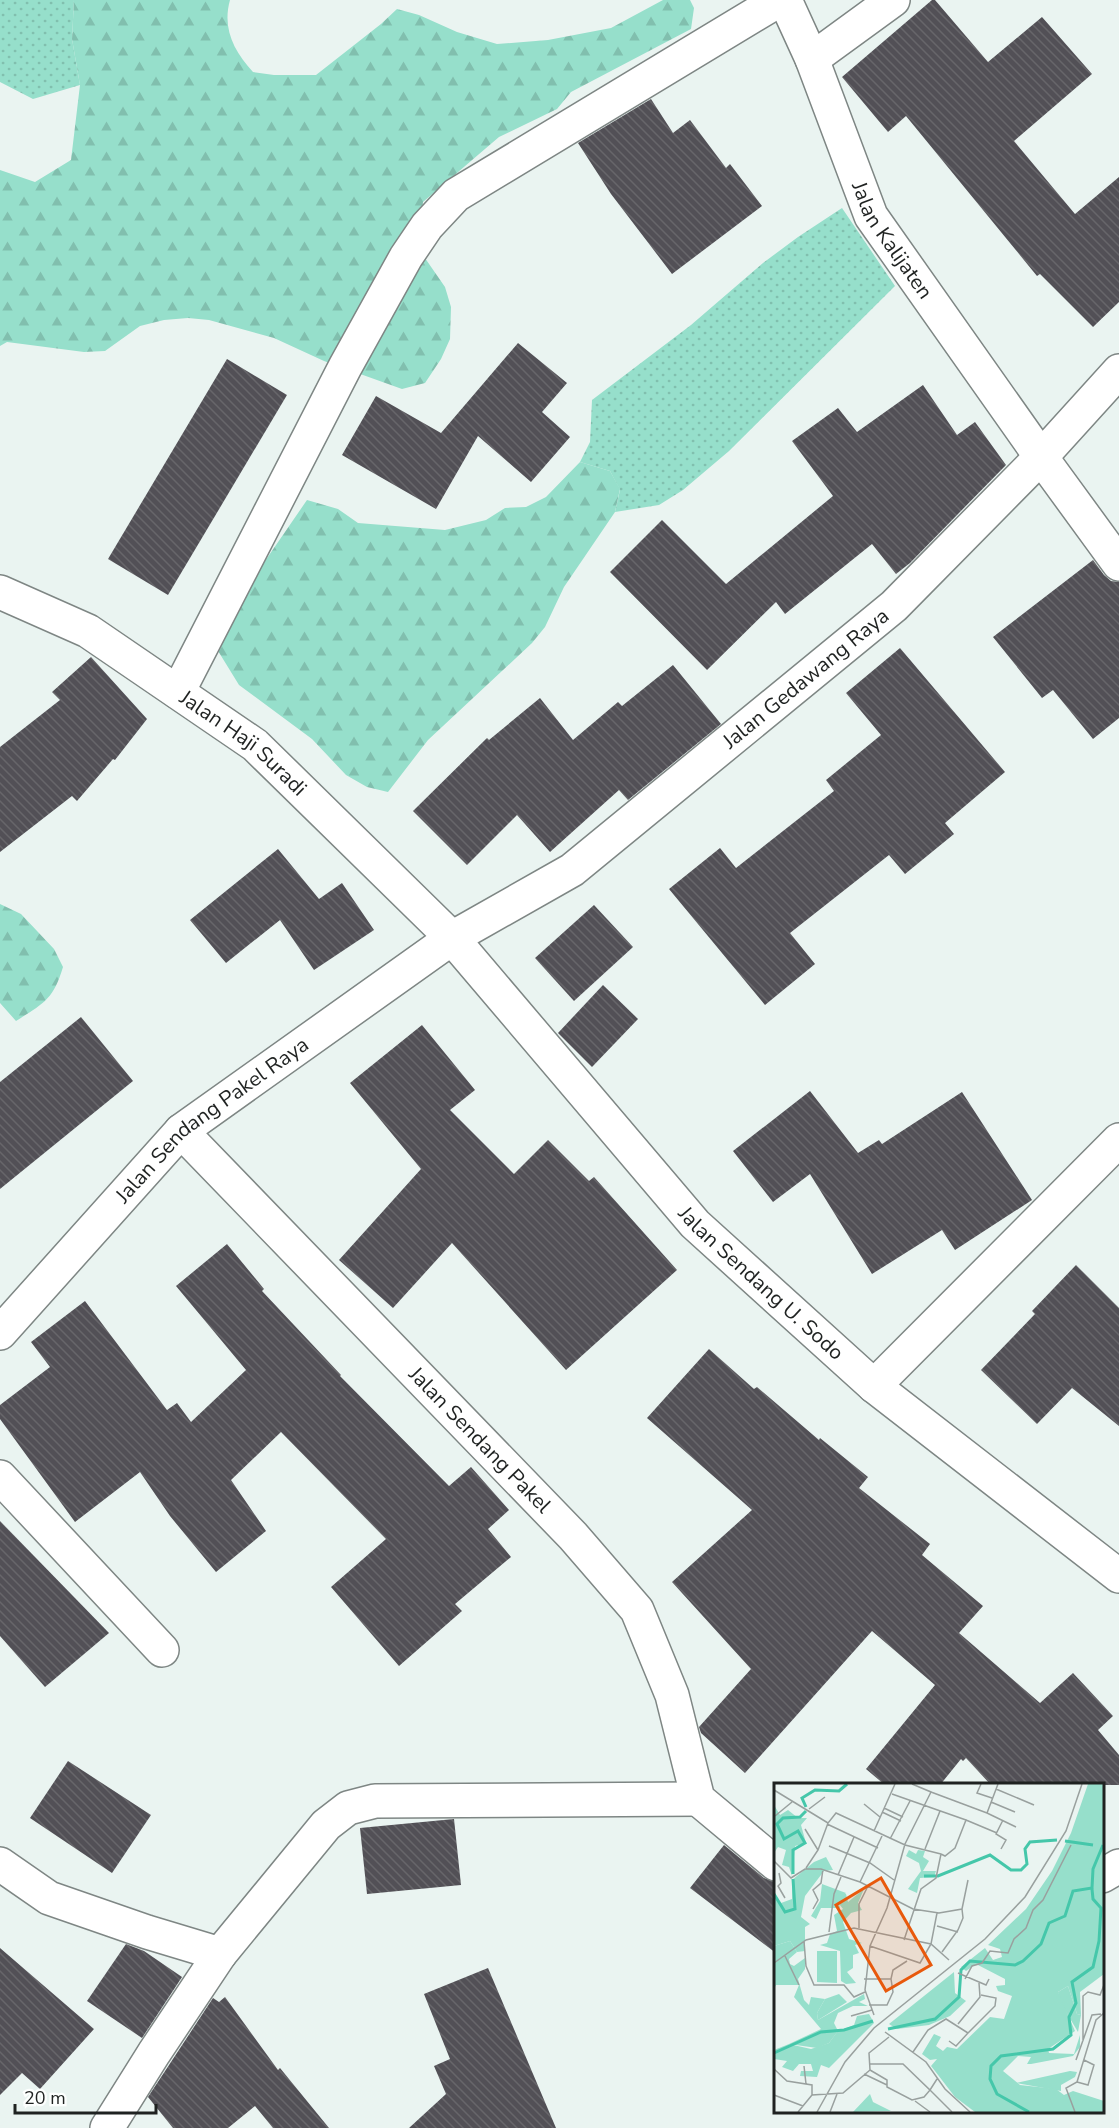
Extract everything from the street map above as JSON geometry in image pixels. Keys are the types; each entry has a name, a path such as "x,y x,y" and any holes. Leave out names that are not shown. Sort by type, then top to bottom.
{"street":[{"path":"178,692 345,367 406,257 427,226 456,195 779,0"},
{"name":"Jalan Kalijaten","path":"785,0 812,60 871,216 1119,564"},
{"path":"812,60 893,0"},
{"name":"Jalan Gedawang Raya","path":"452,938 572,870 894,606 1041,457 1119,371"},
{"name":"Jalan Haji Suradi","path":"0,592 88,631 255,746 452,938"},
{"name":"Jalan Sendang Pakel Raya","path":"0,1333 181,1131 452,938"},
{"name":"Jalan Sendang U. Sodo","path":"452,938 695,1224 874,1386 1119,1576"},
{"name":"Jalan Sendang Pakel","path":"181,1131 573,1536 637,1610 672,1695 698,1799"},
{"path":"874,1386 1119,1140"},
{"path":"0,1477 162,1650"},
{"path":"107,2128 220,1954 326,1825 348,1808 375,1801 698,1799 774,1862"},
{"path":"0,1864 49,1898 147,1932 220,1954"},
{"path":"1104,1875 1119,1866"}],"green space":[{"path":"0,0 74,0 72,39 80,85 33,99 0,82"},
{"path":"74,0 230,0 228,21 235,48 253,72 274,75 316,75 397,9 419,15 457,32 497,44 548,40 611,28 663,0 690,0 694,8 691,29 571,92 557,109 499,137 423,202 418,248 445,287 451,307 450,339 441,359 425,383 402,389 324,361 274,338 209,320 188,318 164,320 140,326 105,351 84,352 7,342 0,346 0,170 35,182 71,160 80,85 72,39"},
{"path":"842,208 895,286 729,451 683,490 659,505 615,512 620,490 610,471 580,462 590,442 592,400 691,325 763,263"},
{"path":"580,462 610,471 620,489 615,512 564,587 545,627 532,643 428,740 388,792 367,787 346,775 312,739 239,685 215,646 221,625 307,500 338,509 358,523 445,530 486,520 505,508 526,507 546,497"},
{"path":"0,904 21,914 54,949 63,967 55,987 46,1000 16,1021 0,1003"}],"building":[{"path":"932,0 935,0 988,62 1042,17 1092,74 1014,141 1075,214 1119,177 1119,302 1093,327 1040,274 1037,276 906,116 888,132 842,77"},
{"path":"651,99 673,133 690,120 726,168 730,164 762,206 672,274 611,194 578,143"},
{"path":"518,343 567,383 542,412 570,437 531,482 478,436 436,509 342,455 376,396 441,433"},
{"path":"227,359 287,395 168,595 108,559"},
{"path":"923,385 957,435 975,422 1006,465 910,563 896,574 872,544 785,614 776,602 707,670 610,572 662,520 726,584 833,496 792,441 838,408 857,432"},
{"path":"1093,560 1111,581 1119,582 1119,718 1093,739 1053,690 1042,698 993,637"},
{"path":"900,648 1005,772 945,823 954,834 905,874 889,855 790,933 815,964 765,1005 669,889 720,848 736,868 834,791 826,780 881,735 846,693"},
{"path":"91,657 147,719 115,760 113,759 77,801 72,796 0,852 0,747 60,700 52,692"},
{"path":"673,665 721,724 628,800 619,790 550,852 517,815 467,865 413,811 487,738 489,740 540,698 573,740 618,702 622,706"},
{"path":"278,849 319,899 342,883 374,930 314,970 280,920 226,963 190,920"},
{"path":"594,905 633,947 574,1001 535,958"},
{"path":"603,985 638,1019 592,1067 558,1033"},
{"path":"81,1017 133,1081 0,1189 0,1082"},
{"path":"422,1025 475,1090 450,1110 514,1174 548,1140 589,1181 594,1177 677,1270 566,1370 452,1243 393,1308 339,1260 421,1169 350,1083"},
{"path":"810,1091 858,1153 879,1140 882,1144 962,1092 1032,1200 955,1250 942,1230 872,1274 810,1174 773,1202 733,1151"},
{"path":"227,1244 264,1289 262,1291 340,1376 449,1486 471,1467 509,1510 488,1529 511,1557 455,1604 462,1611 399,1666 331,1587 386,1539 281,1432 231,1480 266,1531 216,1572 170,1516 140,1472 75,1522 0,1419 0,1405 50,1367 31,1342 85,1301 167,1410 177,1403 191,1422 246,1370 176,1286"},
{"path":"1076,1265 1119,1308 1119,1426 1072,1388 1037,1424 981,1370 1035,1314 1032,1311"},
{"path":"709,1349 754,1389 757,1387 819,1440 820,1438 868,1477 859,1488 930,1544 922,1555 983,1606 959,1633 1040,1703 1073,1673 1113,1716 1098,1730 1119,1755 1119,1785 989,1783 966,1758 963,1761 961,1759 942,1783 883,1783 866,1769 935,1685 872,1631 745,1773 701,1733 699,1727 751,1669 672,1582 752,1510 647,1418"},
{"path":"0,1521 109,1633 45,1687 0,1636"},
{"path":"68,1761 151,1815 112,1873 30,1818"},
{"path":"454,1819 461,1885 367,1894 360,1828"},
{"path":"724,1845 764,1878 774,1881 774,1951 690,1888"},
{"path":"126,1944 144,1951 182,1977 142,2038 87,2001"},
{"path":"0,1948 94,2029 40,2089 22,2073 0,2095"},
{"path":"488,1968 556,2128 409,2128 446,2094 434,2066 450,2059 424,1994"},
{"path":"225,1997 278,2070 280,2068 329,2128 273,2128 255,2106 228,2128 173,2128 148,2097 213,1998 219,2002"}]}
